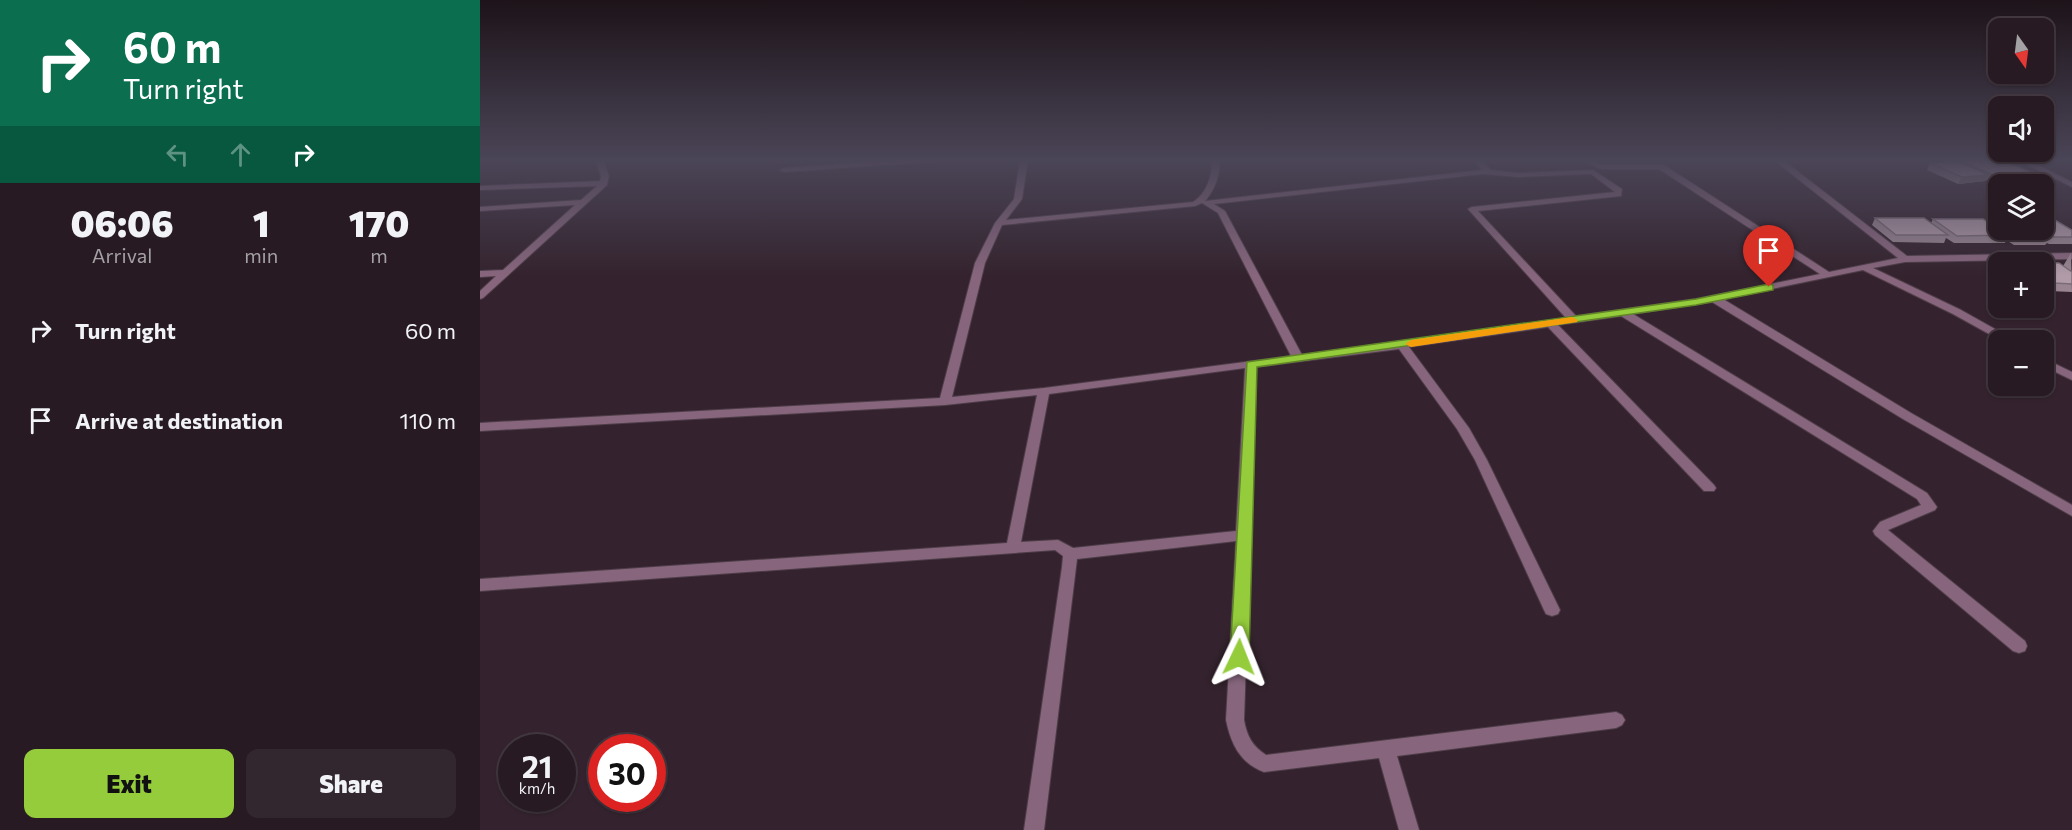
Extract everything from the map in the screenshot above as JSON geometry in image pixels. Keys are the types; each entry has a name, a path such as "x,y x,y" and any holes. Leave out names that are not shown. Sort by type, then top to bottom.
{"street":[{"path":"480,296 587,199"},
{"path":"945,401 980,263 999,223 1018,199"},
{"path":"999,223 1234,199"},
{"path":"1574,320 1472,209 1583,199"},
{"path":"1710,199 1828,275"},
{"path":"1828,199 1905,259"},
{"path":"480,209 583,202"},
{"path":"1203,202 1221,211 1298,358"},
{"path":"480,427 945,401 1044,391 1402,345 1715,299 1905,259 2072,256"},
{"path":"1863,267 1989,330"},
{"path":"480,274 506,273"},
{"path":"1715,299 1907,416 2072,511"},
{"path":"1622,312 1922,496 1930,507 1885,525 1880,531 2019,646"},
{"path":"1551,324 1708,488"},
{"path":"1402,345 1462,428 1476,452 1552,610"},
{"path":"1251,364 1235,720 1239,742 1248,755 1263,764 1616,720"},
{"path":"2054,367 2072,377"},
{"path":"1013,547 1044,391"},
{"path":"480,585 1052,544 1070,554 1244,535"},
{"path":"1034,830 1070,554"},
{"path":"1386,749 1409,830"}],"building":[{"path":"1875,218 1924,218 1948,235 1896,235"},
{"path":"1933,219 1983,219 1988,222 1988,235 1957,236"},
{"path":"2054,219 2072,230 2072,237 2054,237"},
{"path":"2054,263 2059,263 2072,272 2072,284 2054,283"}],"slow traffic":[{"path":"1411,344 1572,320"}],"route":[{"path":"1239,657 1251,364 1551,324 1715,299 1769,287"}]}
